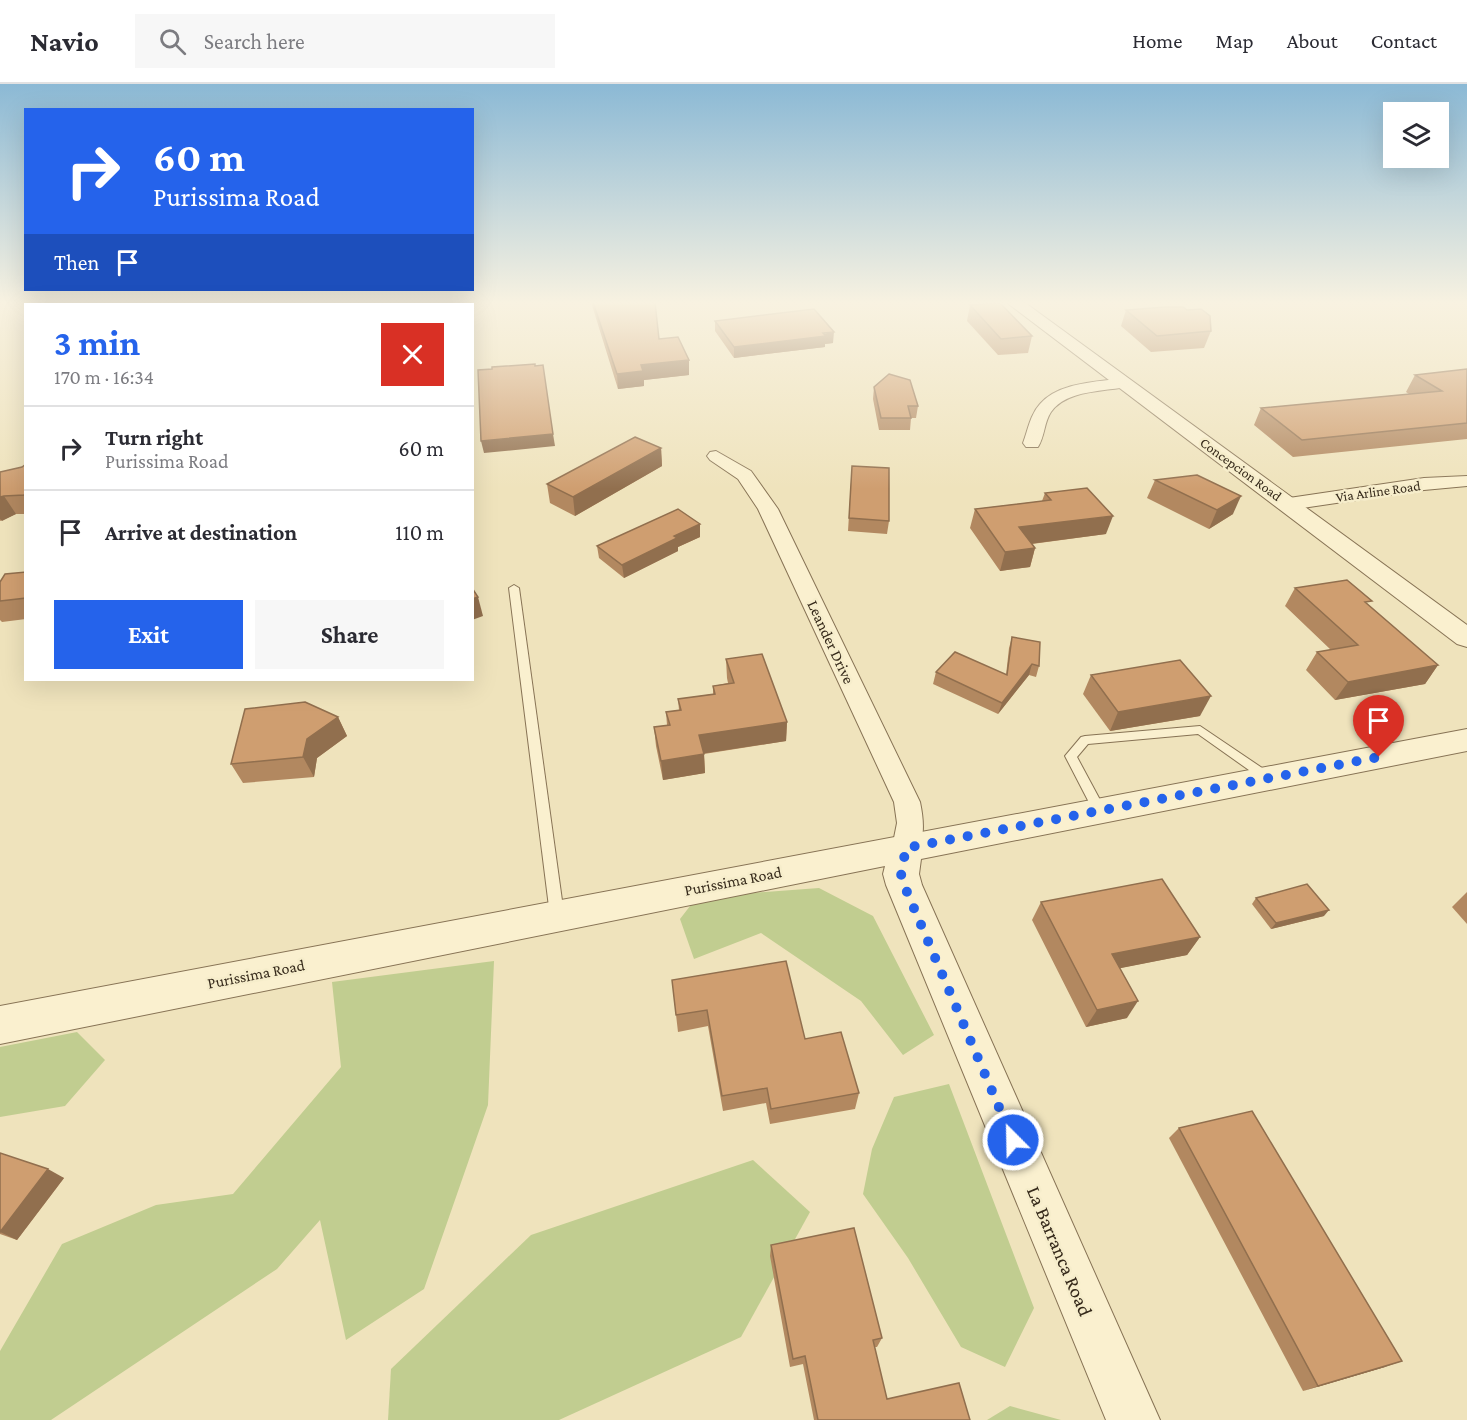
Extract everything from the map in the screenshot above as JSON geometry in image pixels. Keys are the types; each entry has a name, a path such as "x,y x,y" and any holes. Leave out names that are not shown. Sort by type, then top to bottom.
{"street":[{"name":"Concepcion Road","path":"1099,364 1467,638"},
{"path":"1032,443 1041,416 1047,406 1059,398 1124,383"},
{"name":"Leander Drive","path":"716,456 745,475 768,509 907,802 911,823 906,848"},
{"name":"Via Arline Road","path":"1289,504 1441,482 1467,481"},
{"name":"Purissima Road","path":"0,1025 1467,740"},
{"name":"La Barranca Road","path":"906,848 901,874 904,885 1133,1420"}],"lane":[{"path":"514,588 557,915"},
{"path":"1100,811 1071,756 1085,740 1200,730 1269,778"}],"green space":[{"path":"819,888 873,916 934,1035 903,1055 861,1001 761,933 694,959 680,919 697,897"},
{"path":"494,961 488,1105 424,1289 346,1340 320,1220 277,1269 51,1420 0,1420 0,1351 62,1244 156,1205 233,1194 341,1067 332,982"},
{"path":"77,1032 105,1060 65,1106 0,1117 0,1047"},
{"path":"949,1084 1034,1308 1005,1367 961,1347 908,1258 863,1194 872,1149 894,1097"},
{"path":"753,1160 810,1212 741,1337 559,1420 388,1420 391,1369 531,1235"},
{"path":"1010,1406 1061,1420 987,1420"}],"building":[{"path":"614,364 647,364 641,365 643,371 617,374"},
{"path":"543,365 553,434 481,441 478,370 492,369 492,367"},
{"path":"1467,369 1467,423 1302,440 1261,408 1442,391 1415,375"},
{"path":"889,374 910,380 918,406 908,406 911,418 881,418 874,387"},
{"path":"635,437 661,448 573,497 547,484"},
{"path":"24,466 24,495 0,497 0,472"},
{"path":"852,466 889,468 889,521 849,518"},
{"path":"1197,475 1241,496 1217,510 1155,480"},
{"path":"1087,488 1113,516 1019,527 1035,548 1005,552 975,509 1051,500 1045,493"},
{"path":"678,509 700,524 622,565 597,546"},
{"path":"24,572 24,598 0,601 0,582 5,574"},
{"path":"1347,580 1372,601 1365,602 1438,665 1348,682 1317,652 1358,645 1295,588"},
{"path":"1012,637 1040,642 1039,666 1032,664 1002,703 936,672 955,652 1007,675"},
{"path":"762,654 787,722 699,735 704,754 661,761 654,727 670,725 666,712 681,710 678,699 715,694 713,686 734,683 726,659"},
{"path":"1180,660 1211,696 1118,712 1091,675"},
{"path":"305,702 338,717 307,739 303,757 231,764 245,709"},
{"path":"1162,879 1200,937 1112,954 1138,1001 1097,1010 1041,902"},
{"path":"1307,884 1329,910 1276,923 1256,898"},
{"path":"786,961 805,1039 841,1032 859,1093 771,1109 767,1088 722,1096 707,1010 676,1015 672,980"},
{"path":"1252,1111 1402,1361 1318,1386 1179,1128"},
{"path":"0,1153 48,1169 0,1232"},
{"path":"854,1228 882,1338 873,1340 887,1399 959,1383 970,1420 818,1420 805,1356 793,1359 771,1245"}],"route":[{"path":"1013,1140 904,885 901,874 906,848 1379,757"}]}
